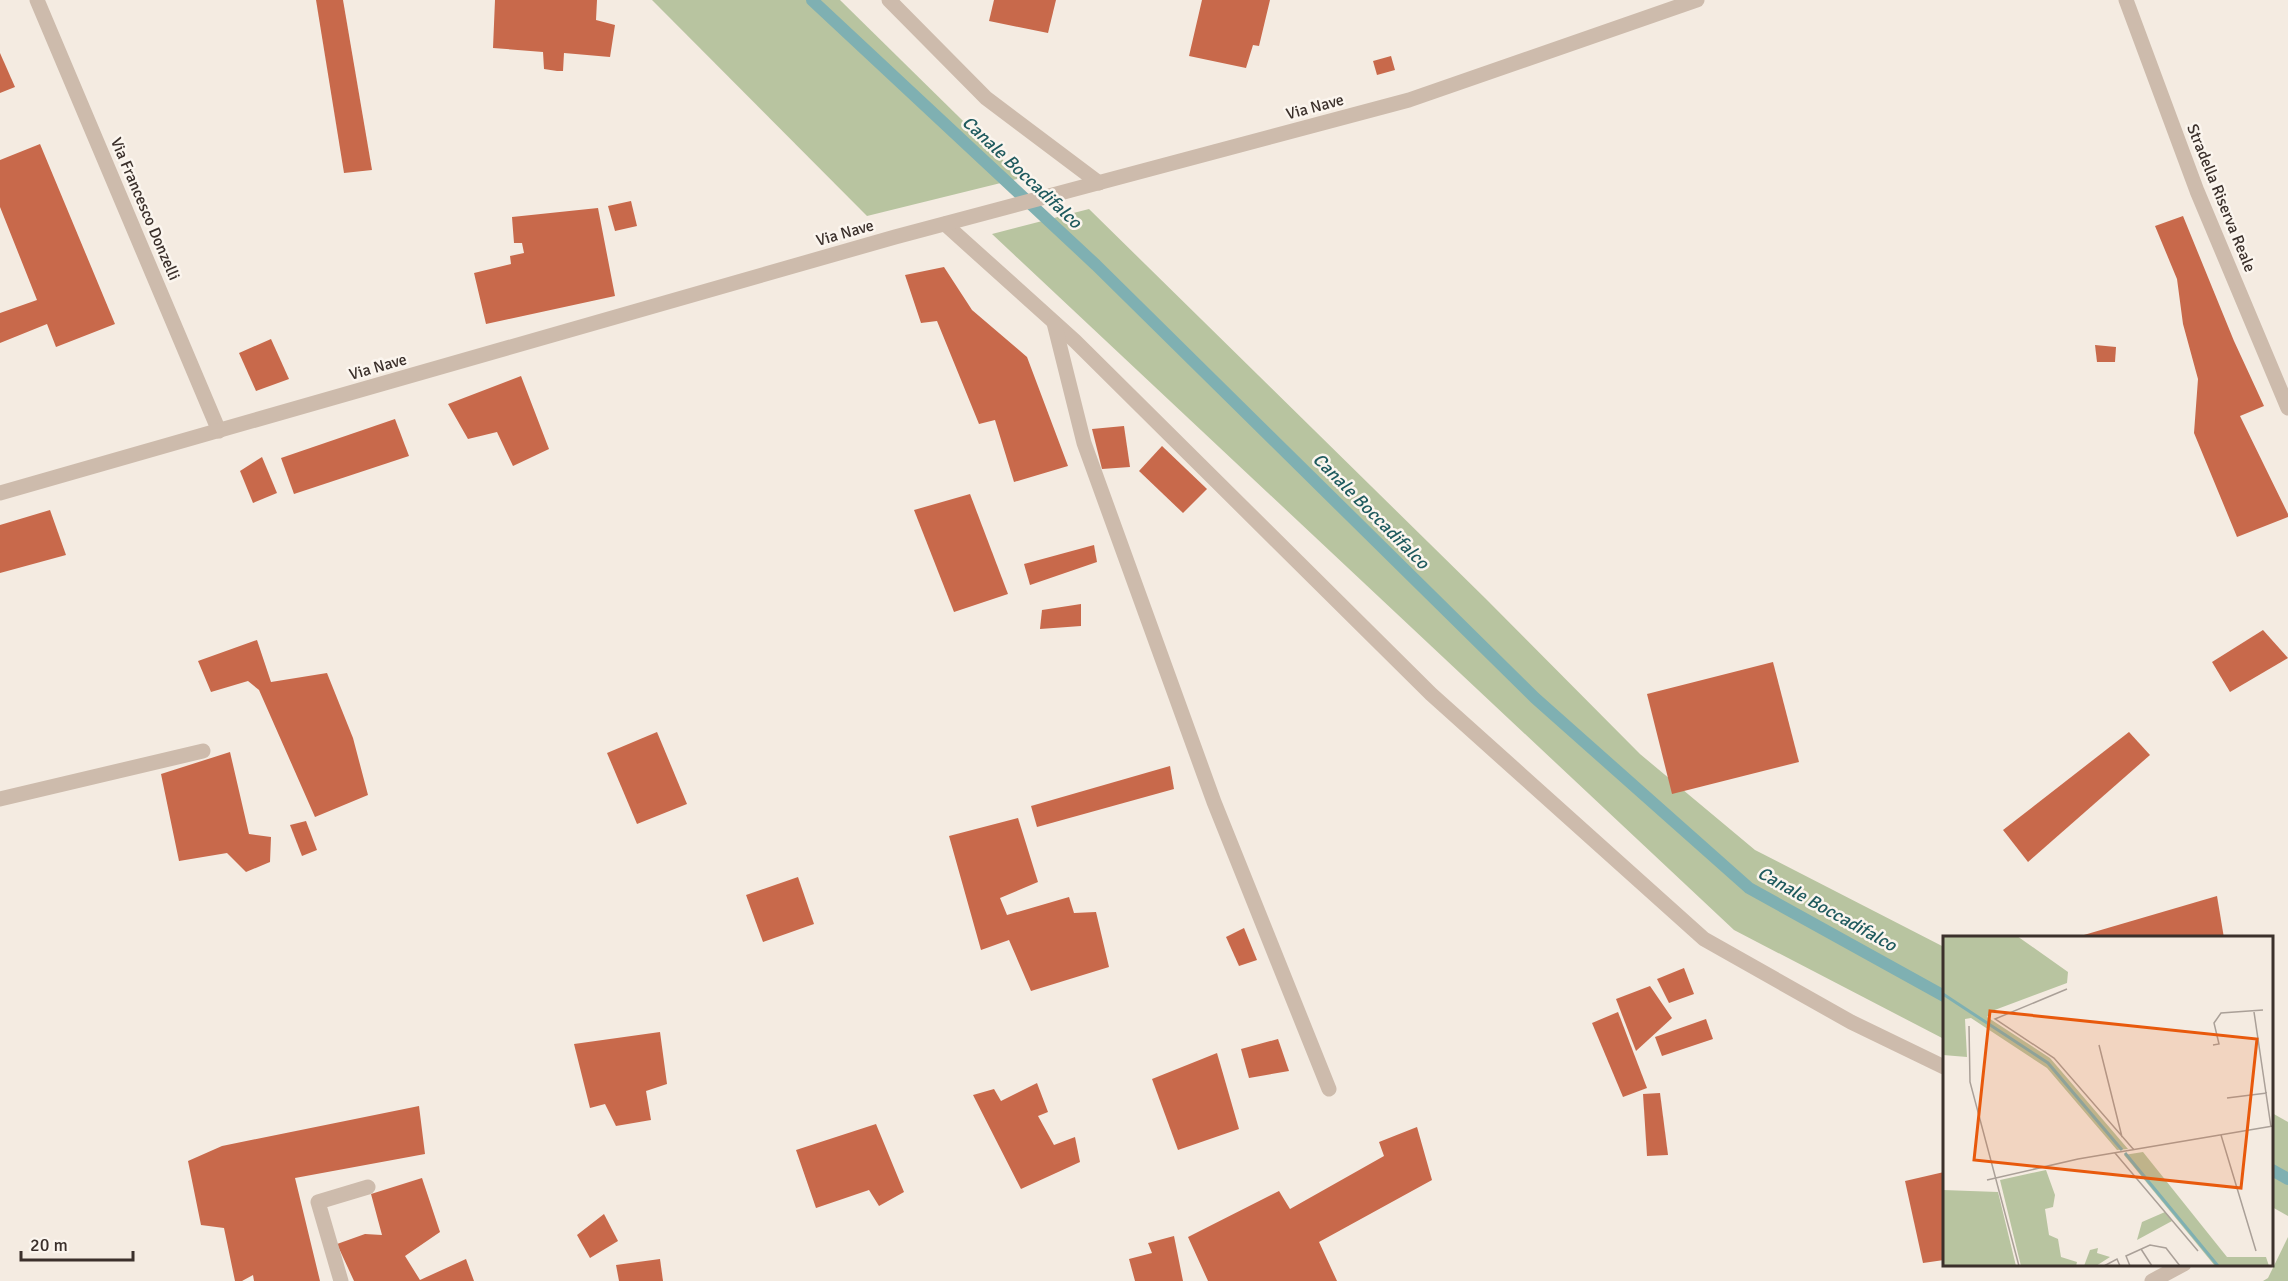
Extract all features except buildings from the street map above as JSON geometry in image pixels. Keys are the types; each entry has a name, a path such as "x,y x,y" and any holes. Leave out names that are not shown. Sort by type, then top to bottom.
{"street":[{"name":"Via Francesco Donzelli","path":"37,0 219,431"},
{"path":"889,0 986,98 1099,183"},
{"name":"Via Nave","path":"0,493 945,224 1409,100 1697,0"},
{"name":"Stradella Riserva Reale","path":"2126,0 2198,191 2282,378 2288,408"},
{"path":"945,224 1054,323 1431,694 1704,939 1851,1022 1943,1067"},
{"path":"1054,323 1084,443 1214,802 1329,1089"},
{"path":"0,799 203,751"},
{"path":"342,1281 318,1202 368,1187"},
{"path":"2152,1281 2180,1266"}],"green space":[{"path":"652,0 840,0 1021,178 867,216"},
{"path":"1089,209 1485,598 1640,754 1755,850 1943,946 1943,1038 1734,930 992,234"},
{"path":"2273,1114 2288,1122 2288,1216 2273,1208"},
{"path":"2288,1237 2288,1281 2263,1281 2268,1278"}],"waterway":[{"name":"Canale Boccadifalco","path":"812,0 1096,265 1535,698 1749,888 1943,995"},
{"name":"Canale Boccadifalco","path":"2273,1171 2288,1179"}]}
